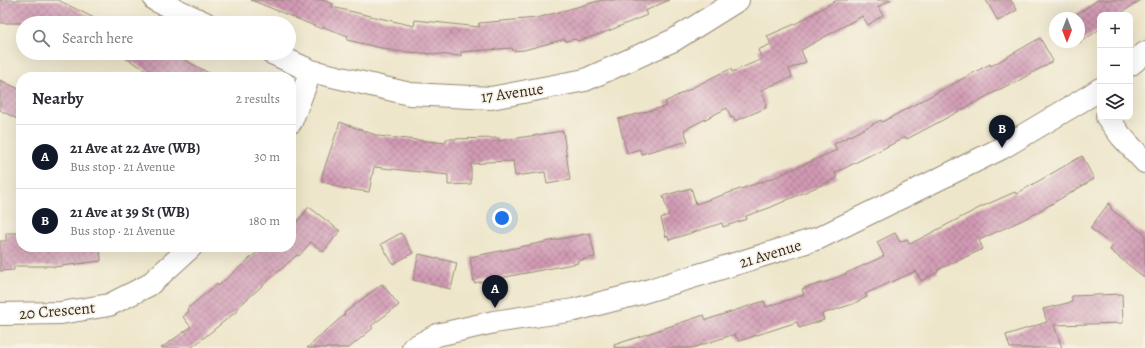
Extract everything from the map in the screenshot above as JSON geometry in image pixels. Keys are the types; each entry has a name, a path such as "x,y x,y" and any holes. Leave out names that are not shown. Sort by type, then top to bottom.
{"street":[{"path":"154,0 189,16"},
{"name":"17 Avenue","path":"288,60 312,71 410,94 491,98 585,80 674,40 738,0"},
{"path":"1133,63 1145,53"},
{"path":"296,110 312,71"},
{"name":"21 Avenue","path":"413,348 437,335 494,322 574,310 637,294 819,238 1002,148 1097,97"},
{"path":"1109,120 1121,136 1145,162"},
{"name":"20 Crescent","path":"0,314 61,313 108,305 149,285 185,252"}],"building":[{"path":"0,0 58,0 90,16 16,16 16,23 0,23"},
{"path":"251,0 323,0 333,4 332,7 414,26 415,20 479,27 479,23 537,18 602,0 669,0 645,11 647,15 601,34 577,41 576,39 565,41 565,39 524,50 513,51 512,48 461,52 461,56 394,51 347,40 348,36 323,27 322,29 296,18 296,16 290,16"},
{"path":"837,0 891,0 878,7 883,15 868,25 862,16 801,50 806,62 789,69 792,77 761,90 767,104 765,105 766,108 735,121 733,117 731,118 727,108 684,130 688,141 641,154 640,149 627,153 618,119 667,106 665,102 717,75 731,69 732,72 762,59 758,50 771,44 767,36 795,24"},
{"path":"986,0 1011,0 1017,10 998,21"},
{"path":"1098,0 1141,0 1123,12 1097,12 1097,31 1085,39 1085,12 1080,12"},
{"path":"1040,38 1053,61 1011,85 1010,84 907,139 906,137 835,173 837,178 769,208 746,216 747,219 723,227 722,223 669,240 668,236 666,237 661,218 669,215 663,196 691,188 696,204 773,178 837,150 834,144 881,120 882,122 990,64 991,66"},
{"path":"129,60 185,60 207,72 150,72"},
{"path":"0,80 16,88 16,118 0,110"},
{"path":"340,122 378,136 446,143 446,139 498,138 498,141 563,131 570,180 547,184 545,172 515,176 513,161 485,162 471,164 471,184 448,185 448,175 374,167 369,192 347,190 322,181 322,175"},
{"path":"1082,156 1094,179 1031,216 979,240 983,249 937,270 938,272 921,281 916,271 865,294 867,297 853,304 822,314 824,320 799,328 797,322 739,341 735,334 692,348 615,348 614,345 704,315 706,320 764,301 766,307 804,295 802,289 829,281 884,256 877,242 895,233 900,242 907,239 910,244 981,207 1015,192 1016,194"},
{"path":"1109,203 1112,210 1145,235 1145,278 1110,250 1113,246 1090,228"},
{"path":"309,207 340,231 323,252 311,242 299,256 297,255 236,309 237,311 191,348 161,348 191,327 183,317 189,311 187,309 217,284 218,286 257,252 296,252 296,223"},
{"path":"6,233 16,233 16,252 100,252 101,261 54,267 14,266 14,270 0,271 0,241 6,241"},
{"path":"401,233 413,253 393,264 381,244"},
{"path":"590,233 595,257 577,261 578,263 474,283 470,257"},
{"path":"419,254 457,263 451,289 413,280"},
{"path":"382,284 399,305 371,326 373,328 349,348 307,348 345,314 344,313"},
{"path":"1122,294 1123,323 1054,325 1062,348 1010,348 1006,335 1047,322 1043,309 1072,302 1072,296"}],"place":[{"name":"21 Ave at 39 St (WB)","path":"1002,148"},
{"name":"21 Ave at 22 Ave (WB)","path":"495,308"}]}
